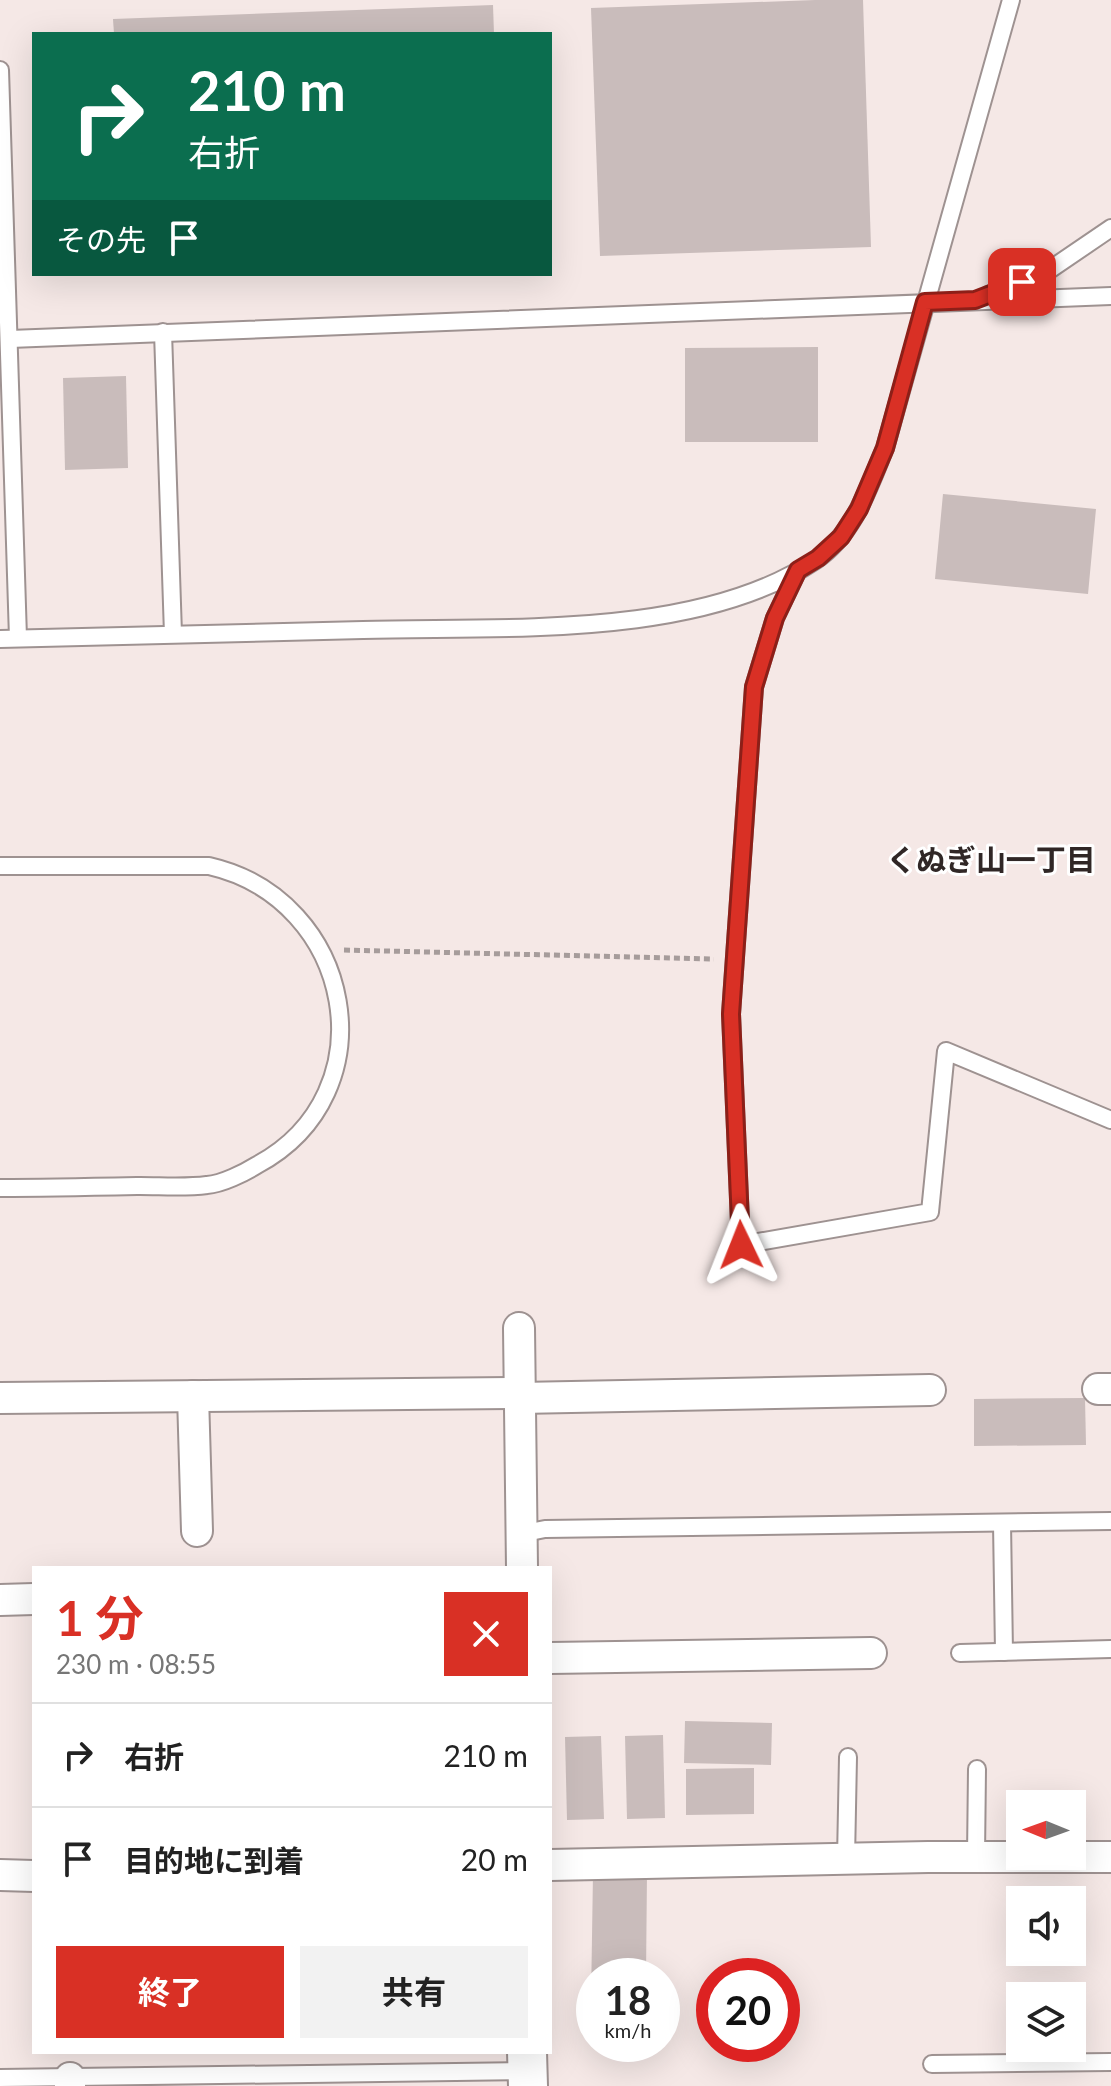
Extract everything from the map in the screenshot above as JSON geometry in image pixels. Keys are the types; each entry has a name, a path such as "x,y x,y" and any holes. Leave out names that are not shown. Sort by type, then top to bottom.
{"street":[{"path":"519,1328 522,1566"},
{"path":"0,1398 930,1390"},
{"path":"193,1396 197,1531"},
{"path":"0,1600 32,1599"},
{"path":"552,1658 871,1653"},
{"path":"552,1865 1111,1857"},
{"path":"0,1875 32,1876"}],"lane":[{"path":"0,639 592,624 713,603 773,586 818,558 841,537 859,509 885,448 1011,0"},
{"path":"0,70 4,301 10,339 18,638"},
{"path":"975,300 1045,273 1111,228"},
{"path":"10,339 1111,296"},
{"path":"163,332 173,634"},
{"path":"798,570 775,618 754,687 731,1014 741,1245 930,1212 946,1051 1111,1120"},
{"path":"0,866 209,866 238,872 275,895 301,919 323,950 336,988 339,1015 335,1067 320,1103 298,1136 258,1165 209,1185 0,1188"},
{"path":"520,1534 545,1529 1111,1521"},
{"path":"1002,1523 1004,1652"},
{"path":"960,1653 1111,1649"},
{"path":"846,1859 848,1757"},
{"path":"976,1857 977,1769"},
{"path":"932,2064 1111,2062"},
{"path":"0,2078 70,2082 528,2070"}],"path":[{"path":"323,950 735,960"}],"building":[{"path":"863,0 871,247 600,256 591,8"},
{"path":"493,5 494,32 114,32 113,19"},
{"path":"818,347 818,442 685,442 685,348"},
{"path":"126,376 128,468 65,470 63,378"},
{"path":"943,494 1096,509 1088,594 935,579"},
{"path":"1085,1398 1086,1445 974,1446 974,1399"},
{"path":"685,1721 772,1723 771,1765 684,1763"},
{"path":"663,1735 665,1818 627,1819 625,1736"},
{"path":"601,1736 604,1819 567,1820 565,1737"},
{"path":"754,1768 754,1814 686,1815 686,1769"},
{"path":"593,1873 647,1873 646,1958 592,1958"}],"district":[{"name":"くぬぎ山一丁目","path":"991,861"}],"route":[{"path":"741,1245 731,1014 754,687 775,618 798,570 818,558 841,537 859,509 885,448 925,302 975,300 1022,282"}]}
